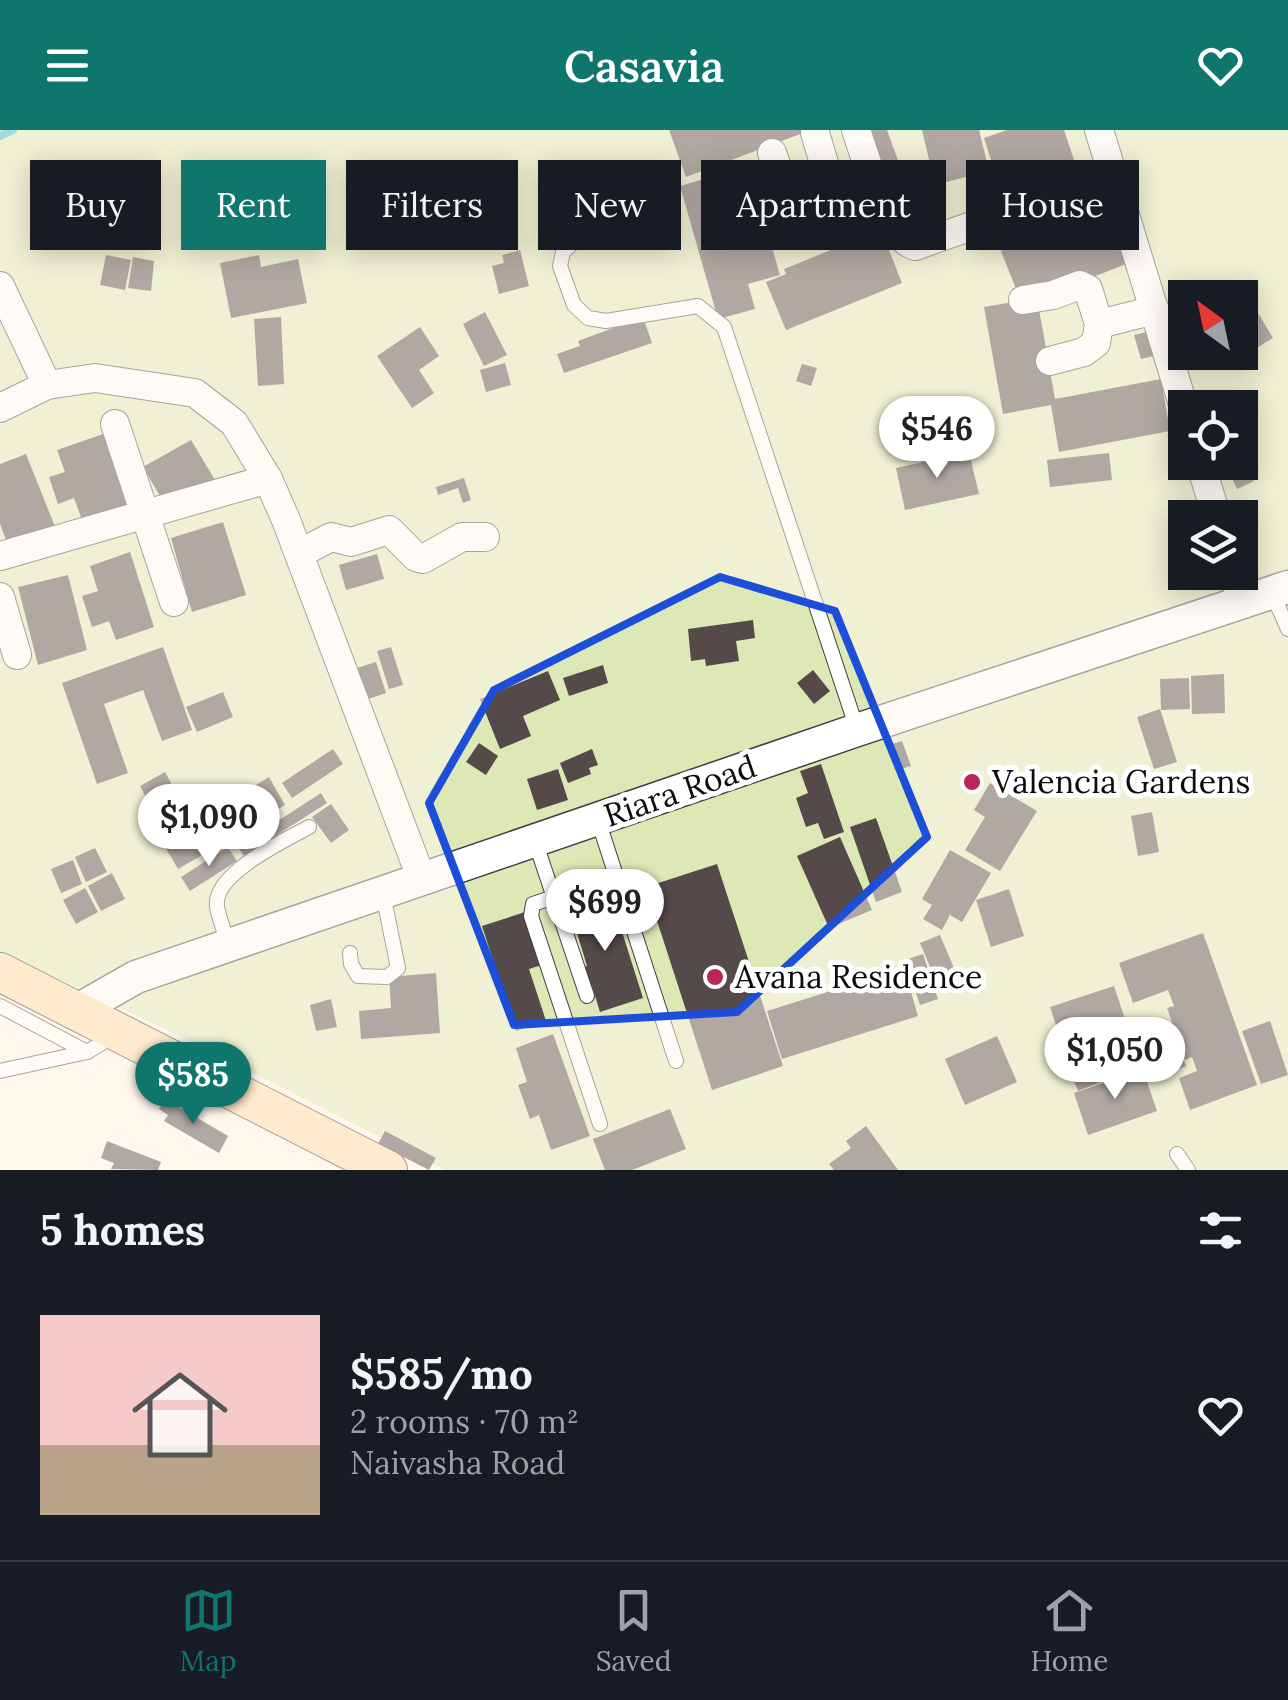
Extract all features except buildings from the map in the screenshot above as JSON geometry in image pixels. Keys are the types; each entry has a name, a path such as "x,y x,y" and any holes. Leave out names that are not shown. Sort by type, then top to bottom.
{"main road":[{"path":"0,972 388,1170"}],"street":[{"path":"856,130 866,160"},
{"path":"1099,130 1109,160"},
{"path":"815,133 823,160"},
{"path":"772,152 775,160"},
{"path":"1137,250 1179,390"},
{"path":"0,286 47,385"},
{"path":"1022,300 1084,286 1092,298 1100,335 1091,348 1050,361"},
{"path":"1099,324 1155,310"},
{"path":"0,408 47,385 96,378 195,393 234,423 268,480 299,554 422,880"},
{"path":"115,424 174,602"},
{"path":"0,556 268,480"},
{"path":"299,554 331,537 351,542 389,530 416,557 423,559 462,537 485,538"},
{"name":"Riara Road","path":"78,1010 136,977 1259,589"},
{"path":"0,597 17,656"}],"lane":[{"path":"565,250 560,266 574,306 588,318 606,321 698,306 724,327 857,730"},
{"path":"1259,589 1288,629"},
{"path":"598,819 676,1061"},
{"path":"229,946 216,906 226,882 244,865 308,827"},
{"path":"535,840 588,996"},
{"path":"350,953 350,964 358,976 388,977 398,968 383,894"},
{"path":"554,897 533,904 531,916 600,1124"},
{"path":"0,1006 87,1052"},
{"path":"0,1071 87,1052 120,1031"},
{"path":"1177,1154 1188,1170"}],"highlighted area":[{"path":"720,577 835,611 927,837 737,1012 514,1025 429,803 494,690"}],"green space":[{"path":"0,130 1288,130 1288,1170 445,1170 184,1038 0,951"}],"waterway":[{"path":"0,136 13,130"}],"place":[{"name":"Valencia Gardens","path":"972,782"},
{"name":"Avana Residence","path":"715,977"}]}
